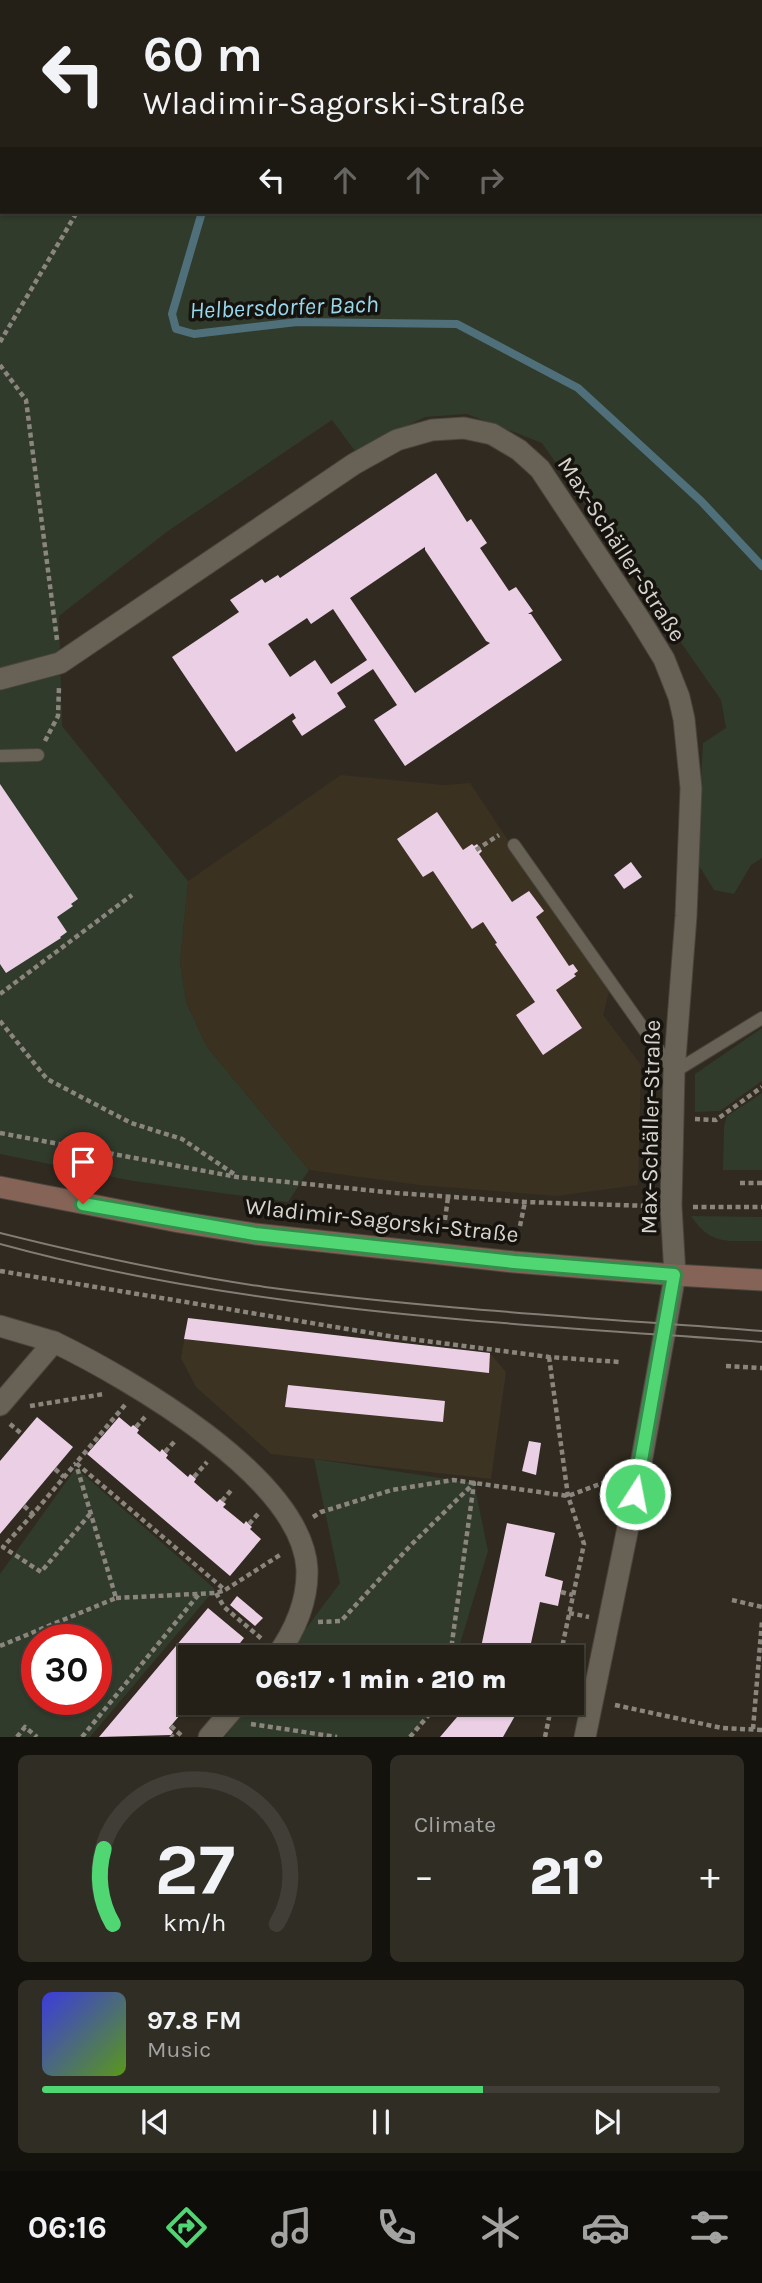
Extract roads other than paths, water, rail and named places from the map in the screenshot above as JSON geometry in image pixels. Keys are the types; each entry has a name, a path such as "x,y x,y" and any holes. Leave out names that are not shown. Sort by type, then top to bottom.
{"main road":[{"name":"Wladimir-Sagorski-Straße","path":"0,1187 255,1234 514,1262 762,1280"}],"street":[{"name":"Max-Schäller-Straße","path":"0,679 60,663 354,464 397,440 432,430 464,428 492,434 519,450 540,470 664,659 679,697 687,738 691,788 686,916 674,1072 671,1206 674,1275 640,1469 585,1737"},
{"path":"0,1326 54,1342 103,1365 196,1426 273,1496 298,1536 307,1567 306,1595 296,1622 283,1645"},
{"path":"0,1405 54,1342"},
{"path":"209,1737 216,1715"}],"lane":[{"path":"0,756 38,755"},
{"path":"514,845 674,1072 762,1018"}],"waterway":[{"name":"Helbersdorfer Bach","path":"201,214 172,314 176,329 194,334 297,322 457,324 578,388 701,501 762,566"}],"tram line":[{"path":"0,1233 198,1276 327,1295 762,1331"},
{"path":"0,1244 93,1267 283,1300 474,1321 762,1342"}]}
